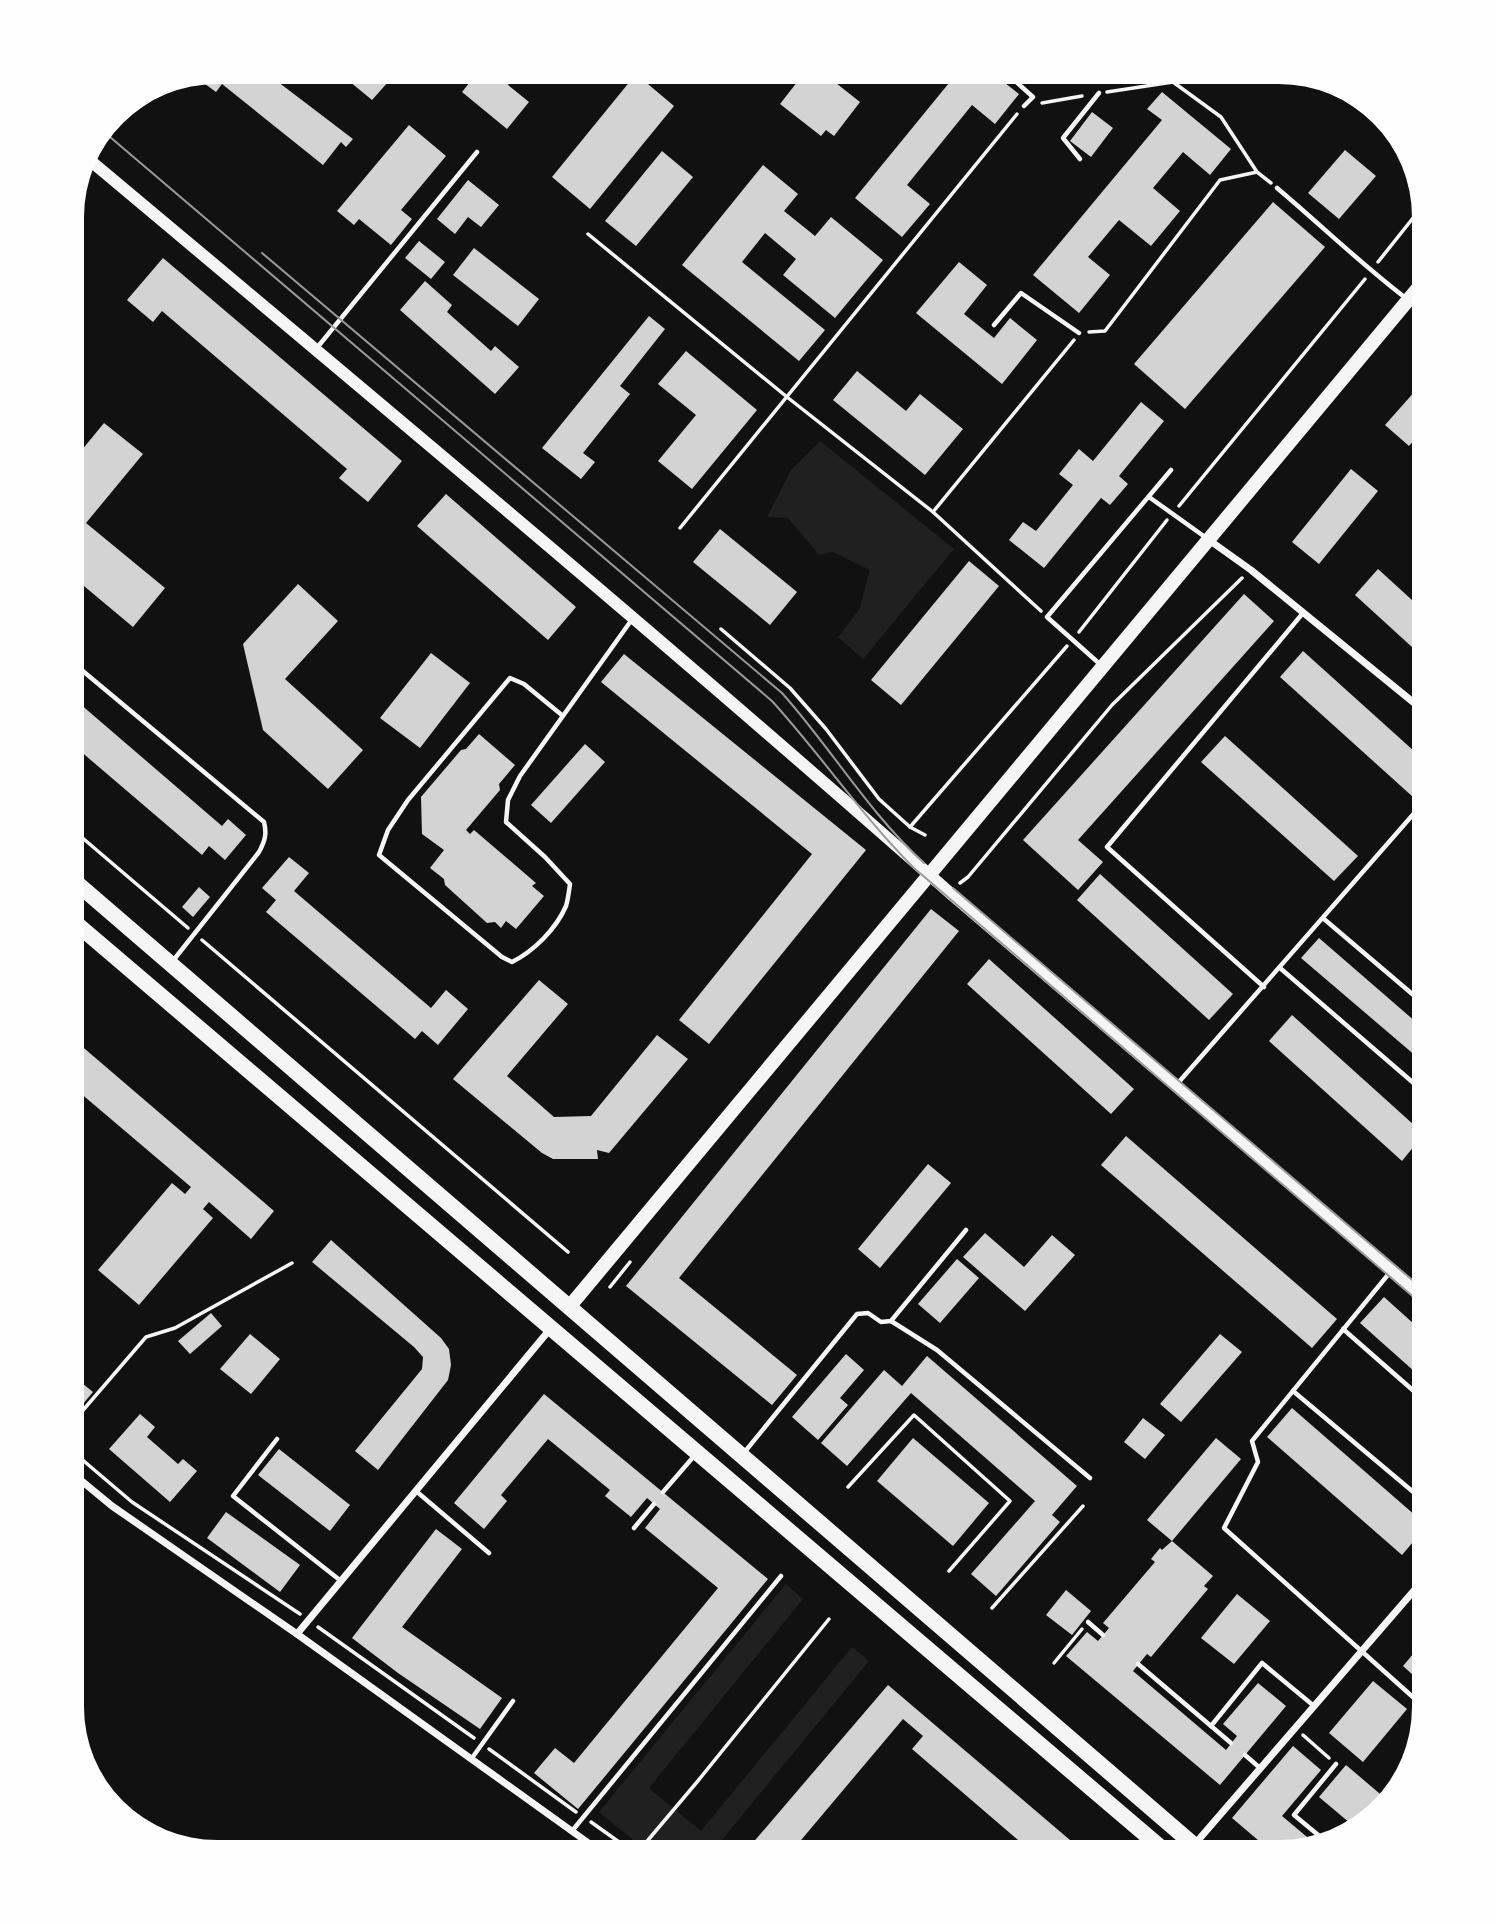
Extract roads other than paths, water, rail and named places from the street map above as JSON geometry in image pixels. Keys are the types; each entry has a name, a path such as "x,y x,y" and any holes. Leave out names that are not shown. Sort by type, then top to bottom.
{"main road":[{"path":"552,1328 1412,295"},
{"path":"84,888 742,1454 1183,1840"},
{"path":"84,930 1152,1840"}],"street":[{"path":"95,164 633,618 1412,1288"},
{"path":"1208,540 1251,570 1412,701"},
{"path":"297,1634 552,1328"},
{"path":"84,1483 111,1506 297,1634 584,1840"},
{"path":"1202,1840 1260,1768 1412,1593"}],"lane":[{"path":"1018,84 1033,97 1024,106"},
{"path":"1080,159 1063,138 1099,93"},
{"path":"315,349 477,152"},
{"path":"1277,188 1371,272 1408,300"},
{"path":"994,325 1021,293 1079,333"},
{"path":"1102,666 1048,617 1171,470"},
{"path":"1149,497 1208,540"},
{"path":"1264,987 1107,847 1304,612"},
{"path":"563,716 524,684 510,678 408,800 388,830 379,855 502,957 512,961 526,955 552,927 566,906 570,884 506,822 508,800 520,775 563,716 633,618"},
{"path":"84,672 264,822 267,832 259,852 171,963"},
{"path":"1176,1086 1412,816"},
{"path":"1324,919 1412,994"},
{"path":"1280,968 1412,1082"},
{"path":"891,1321 966,1230"},
{"path":"1391,1270 1252,1441 1258,1462 1224,1528 1412,1696"},
{"path":"742,1454 857,1314 868,1313 881,1322 891,1321 937,1350 1090,1478"},
{"path":"1343,1329 1412,1389"},
{"path":"1293,1391 1412,1491"},
{"path":"277,1439 233,1496 341,1581"},
{"path":"663,1492 698,1452"},
{"path":"416,1490 489,1553"},
{"path":"634,1528 654,1504"},
{"path":"572,1831 781,1576"},
{"path":"1088,1622 1103,1635"},
{"path":"1211,1726 1262,1663 1314,1706"},
{"path":"1138,1664 1231,1743"},
{"path":"471,1759 513,1701"},
{"path":"1245,1755 1260,1768"},
{"path":"1317,1834 1294,1815 1336,1764"}],"tram line":[{"path":"110,137 772,701 877,828 914,868 1412,1296"},
{"path":"262,253 782,693 868,802 924,863"},
{"path":"953,888 1412,1280"}]}
